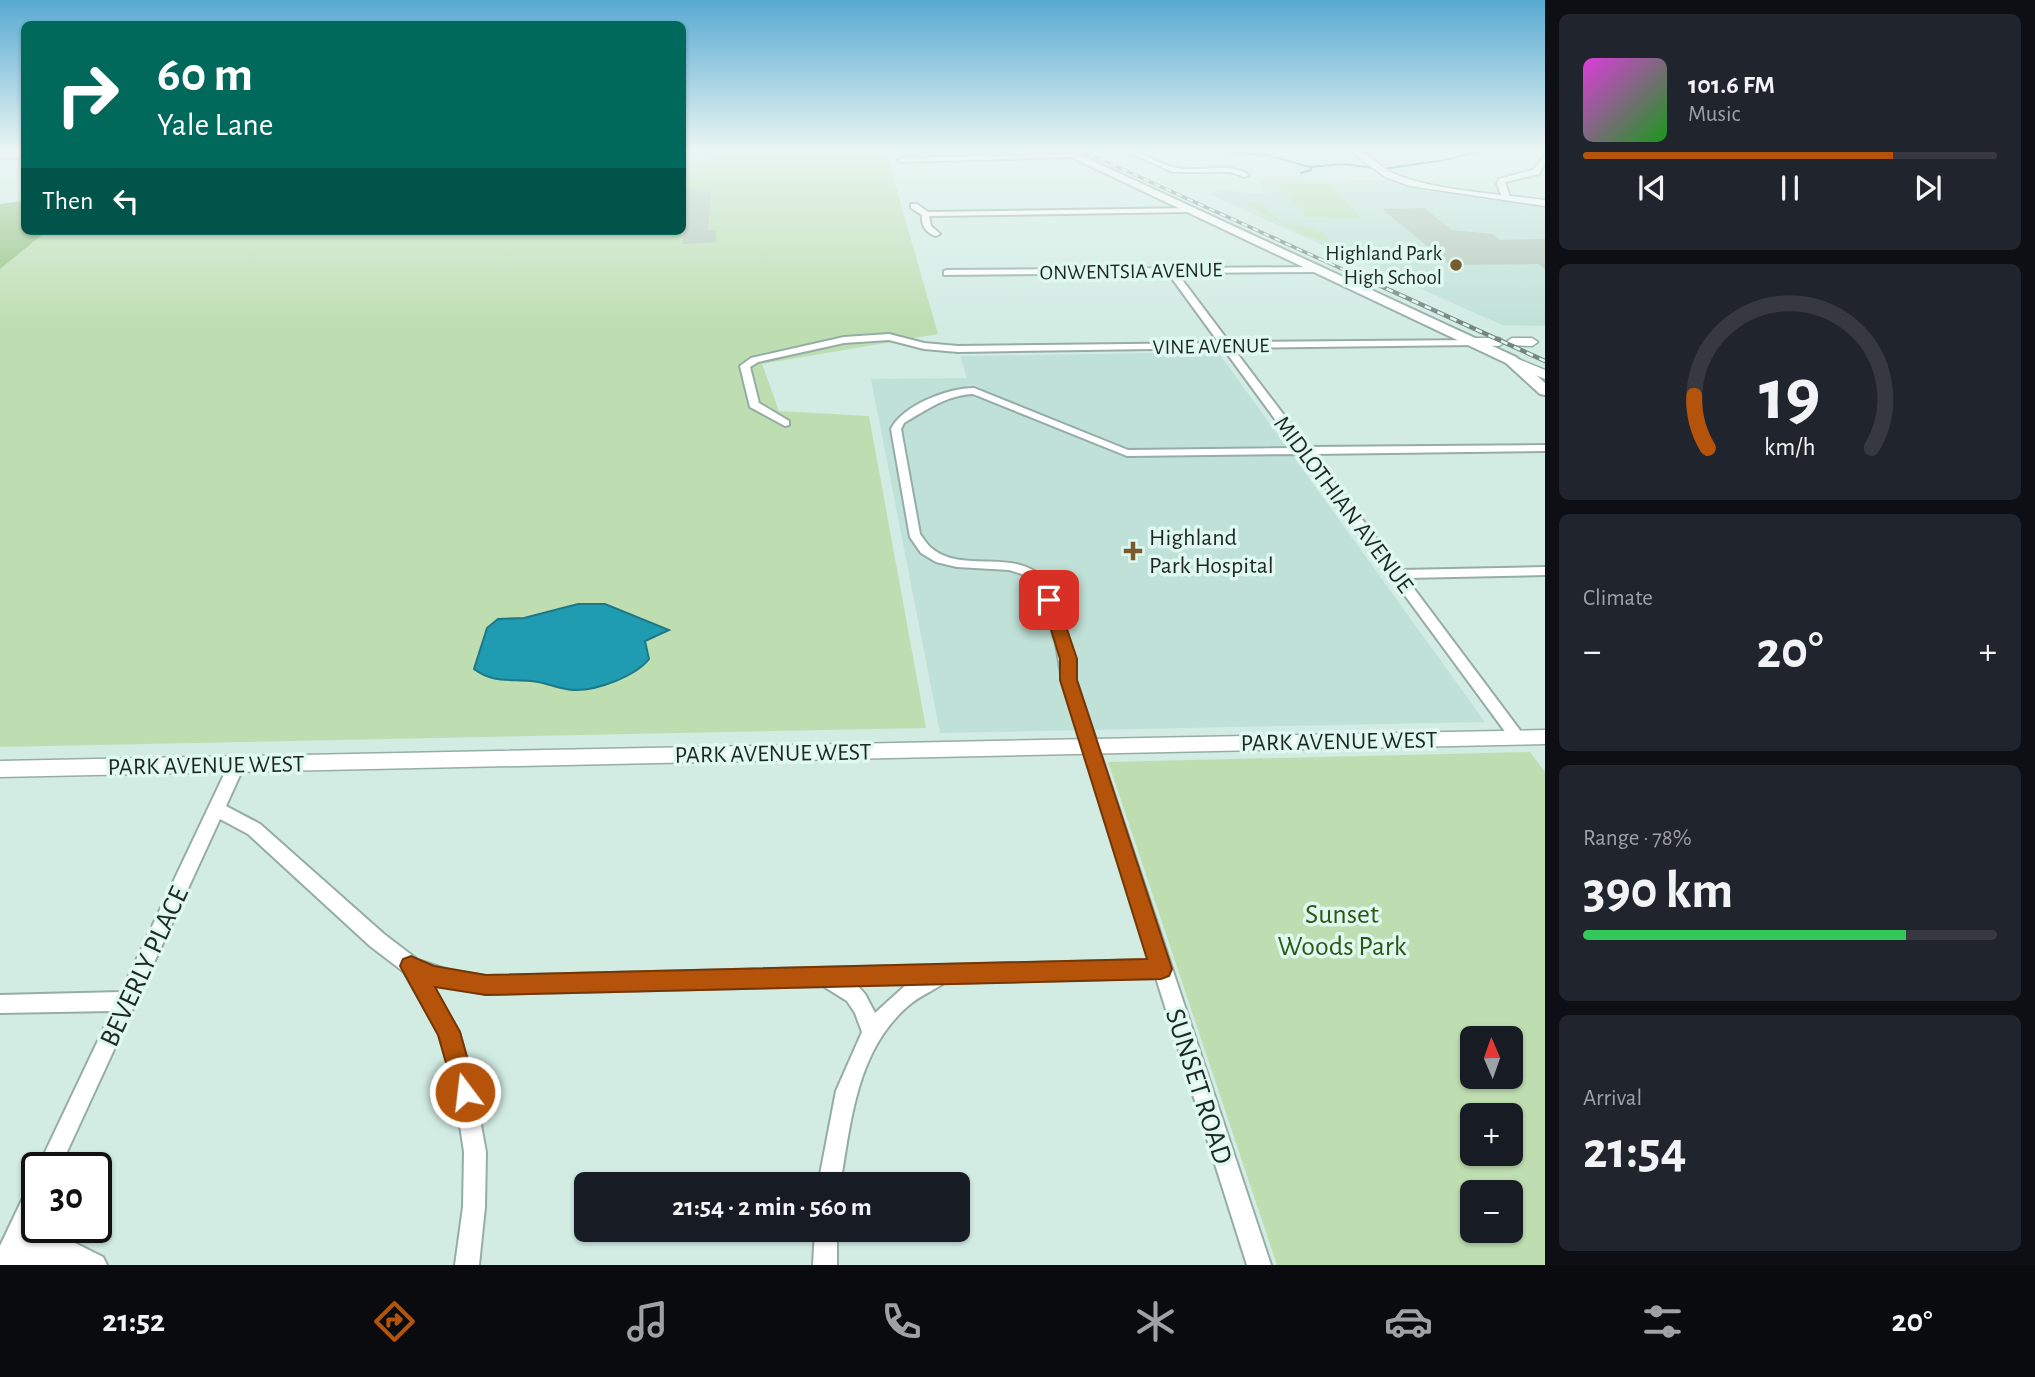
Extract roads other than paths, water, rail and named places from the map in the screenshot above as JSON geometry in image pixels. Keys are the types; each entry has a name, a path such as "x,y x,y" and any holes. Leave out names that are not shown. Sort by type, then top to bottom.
{"main road":[{"path":"1185,208 1511,360 1545,391"}],"street":[{"path":"917,208 926,214 1191,211"},
{"path":"926,214 925,220 930,231 936,234"},
{"name":"ONWENTSIA AVENUE","path":"947,273 1315,269"},
{"name":"MIDLOTHIAN AVENUE","path":"1171,271 1517,737"},
{"name":"VINE AVENUE","path":"785,423 754,405 745,366 767,357 844,340 889,337 925,346 958,349 1499,342"},
{"path":"1512,342 1540,342"},
{"path":"1511,360 1545,375"},
{"name":"SUNSET ROAD","path":"1259,1265 1069,680 1069,659 1049,600 1041,583 1030,574 1008,565 971,565 947,561 920,546 914,534 896,429 900,421 951,392 974,391 1127,453 1305,452"},
{"path":"1305,452 1545,448"},
{"path":"1395,574 1545,571"},
{"name":"PARK AVENUE WEST","path":"0,769 1545,737"},
{"name":"BEVERLY PLACE","path":"56,1152 237,764"},
{"path":"216,809 254,829 376,940 411,966 442,979 486,985 1161,969"},
{"path":"411,966 449,1032 465,1092 475,1152 474,1207 467,1265"},
{"path":"831,1172 846,1091 872,1032 894,1006 923,983 942,976"},
{"path":"819,978 847,987 861,1005 872,1032"},
{"path":"0,1004 126,1001"},
{"path":"21,1227 6,1258 75,1255 95,1265"},
{"path":"825,1242 825,1265"}],"water":[{"path":"578,604 605,604 669,630 645,641 649,659 635,671 615,681 583,690 569,690 537,682 501,680 474,669 487,628 498,619 524,618"}],"railway":[{"path":"1208,208 1364,279"},
{"path":"1361,277 1545,361"}],"place":[{"name":"Highland Park High School","path":"1456,265"},
{"name":"Highland Park Hospital","path":"1133,551"}],"park label":[{"name":"Sunset Woods Park","path":"1342,929"}]}
